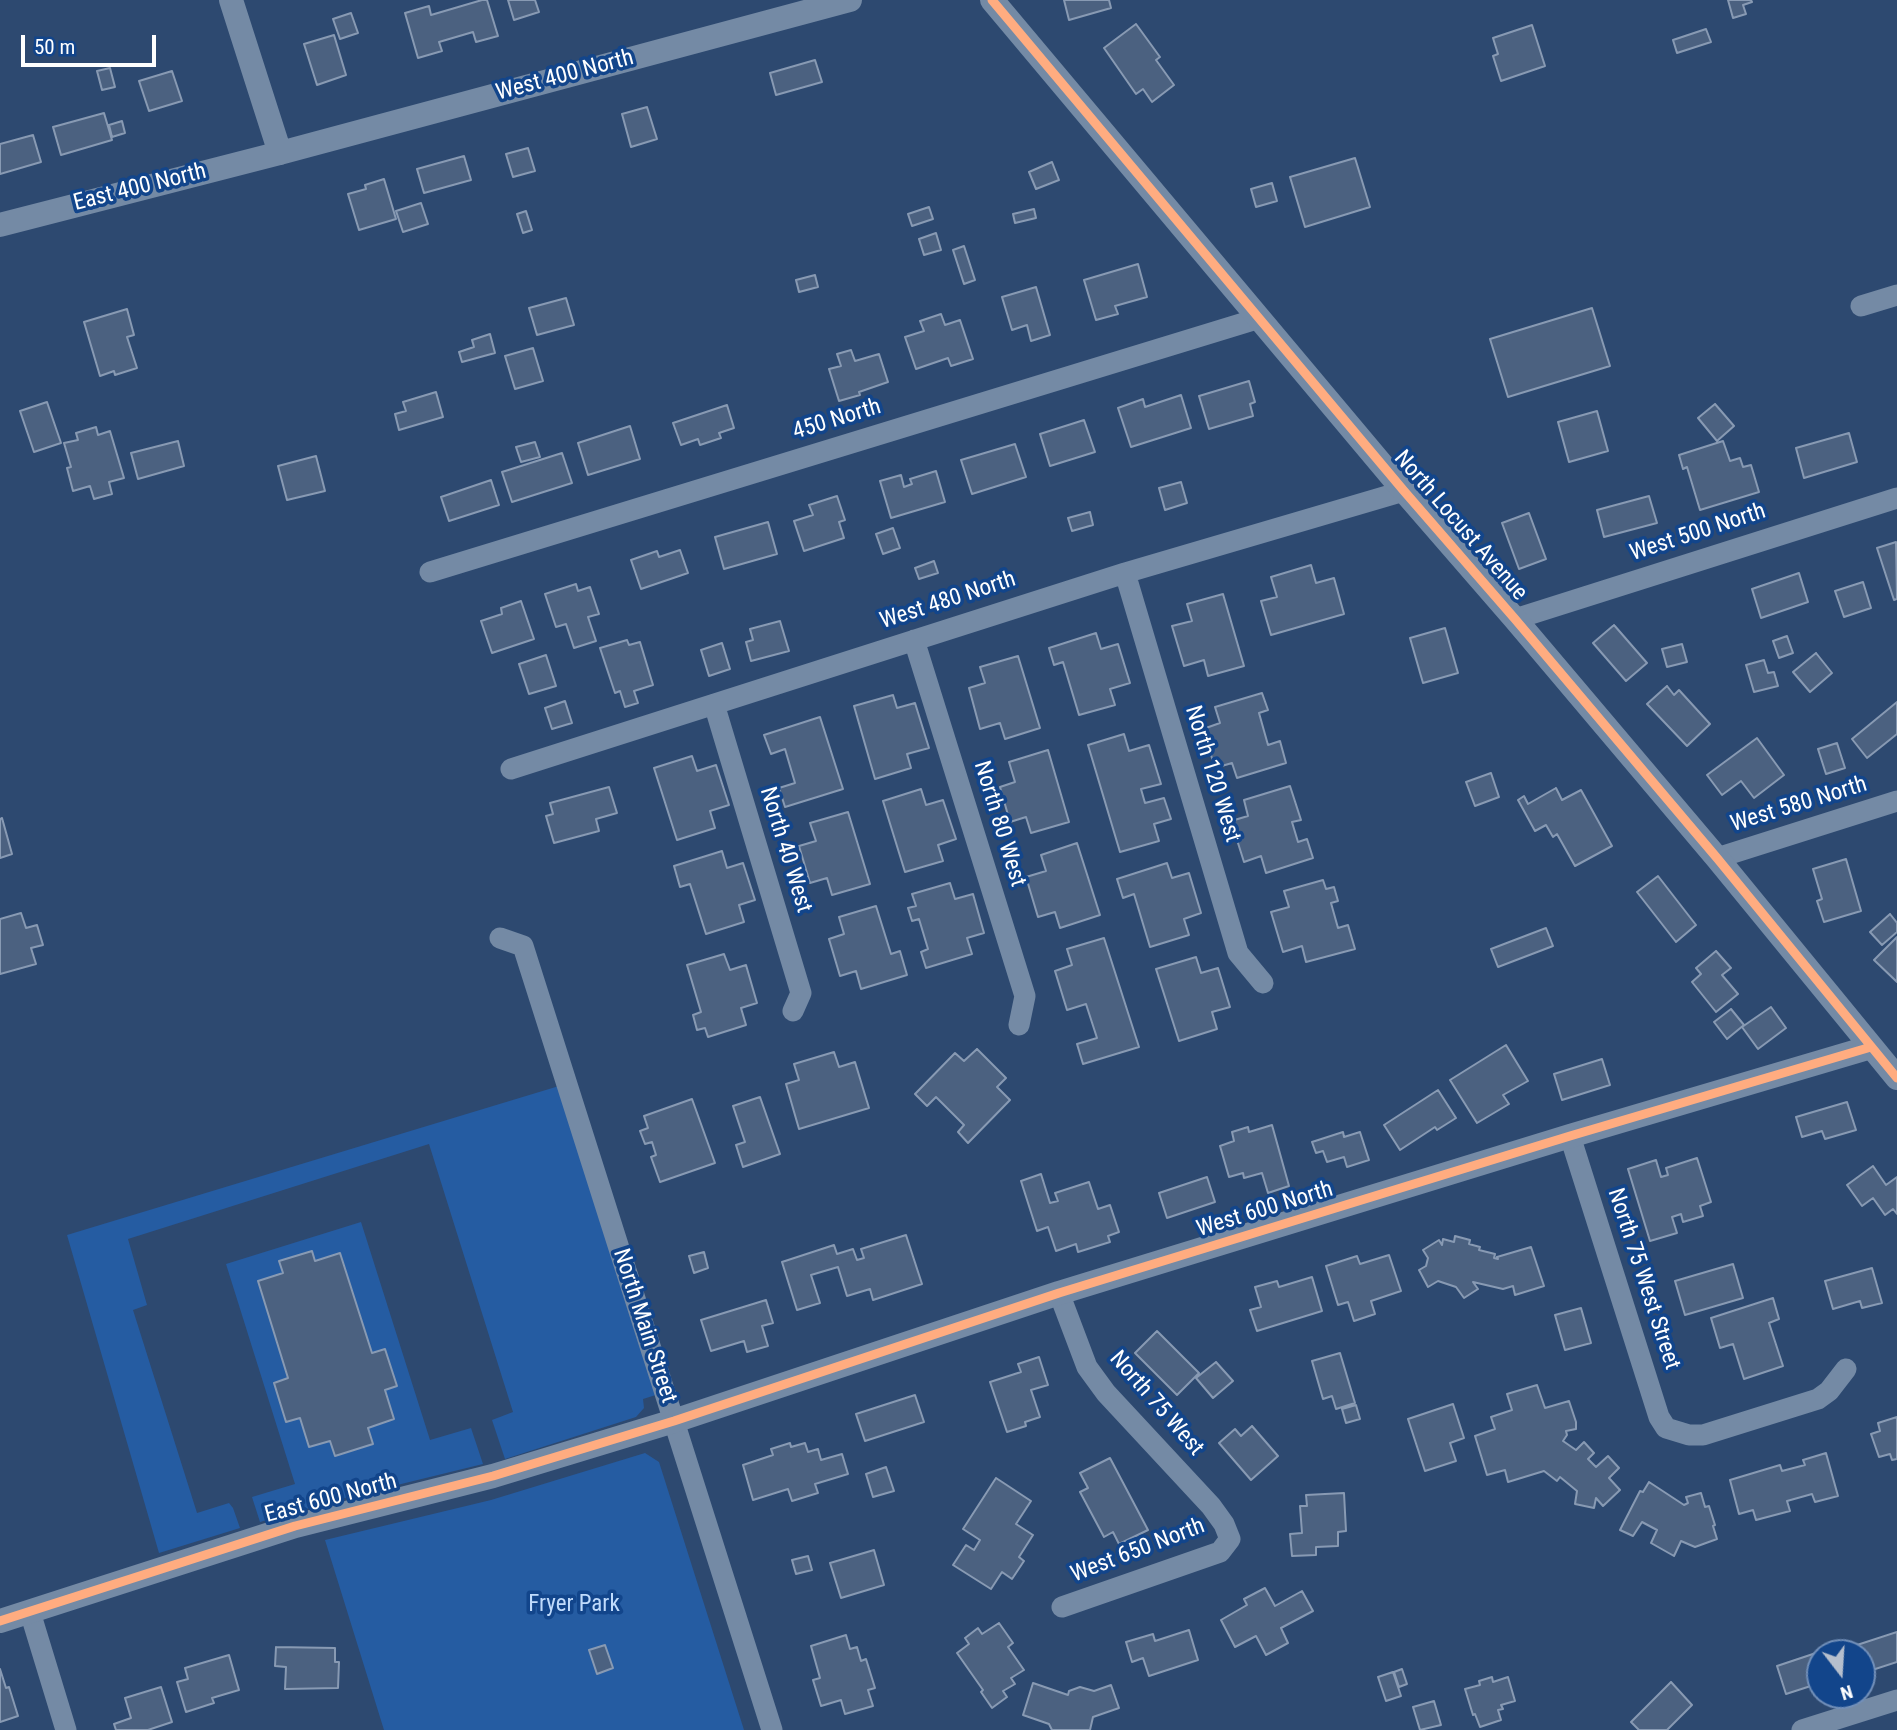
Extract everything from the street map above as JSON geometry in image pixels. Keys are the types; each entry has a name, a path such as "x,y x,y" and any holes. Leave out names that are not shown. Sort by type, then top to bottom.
{"street":[{"path":"231,0 280,153"},
{"name":"West 400 North","path":"280,153 850,0"},
{"name":"North Locust Avenue","path":"992,0 1404,491 1717,858 1897,1078"},
{"name":"East 400 North","path":"0,225 280,153"},
{"path":"1861,306 1897,295"},
{"name":"450 North","path":"430,572 1260,317"},
{"name":"West 480 North","path":"511,769 1125,573 1404,491"},
{"name":"West 500 North","path":"1515,619 1897,498"},
{"name":"North 120 West","path":"1125,573 1238,953 1263,983"},
{"name":"North 80 West","path":"914,640 1025,996 1019,1025"},
{"name":"North 40 West","path":"714,704 801,993 793,1011"},
{"name":"West 580 North","path":"1717,858 1897,801"},
{"name":"North Main Street","path":"500,938 523,946 772,1730"},
{"name":"West 600 North","path":"674,1421 1059,1293 1871,1047"},
{"name":"North 75 West Street","path":"1570,1136 1659,1417 1666,1428 1689,1435 1703,1435 1818,1399 1829,1391 1846,1369"},
{"name":"North 75 West","path":"1059,1293 1087,1367 1106,1393 1211,1506 1224,1524 1230,1539"},
{"name":"East 600 North","path":"0,1621 295,1526 493,1476 674,1421"},
{"name":"West 650 North","path":"1062,1607 1220,1552 1230,1539"},
{"path":"30,1612 66,1730"},
{"path":"1802,1730 1897,1700"}],"green space":[{"path":"559,1086 659,1394 643,1399 644,1408 636,1417 505,1459 492,1420 513,1412 429,1144 128,1239 147,1305 133,1310 197,1513 229,1503 240,1528 159,1553 67,1235"},
{"path":"361,1222 430,1440 471,1428 483,1464 260,1522 252,1497 295,1484 226,1264"},
{"name":"Fryer Park","path":"645,1453 659,1462 744,1730 384,1730 325,1540 491,1500"}],"building":[{"path":"487,0 498,36 476,42 473,32 439,42 442,51 418,58 405,13 429,6 431,15"},
{"path":"508,0 535,0 539,12 514,20"},
{"path":"1064,0 1109,0 1111,8 1069,20"},
{"path":"1728,0 1752,2 1743,5 1746,14 1733,18"},
{"path":"351,13 358,33 340,39 333,19"},
{"path":"1136,24 1160,57 1156,60 1174,85 1152,102 1143,89 1136,94 1104,48"},
{"path":"1532,25 1545,66 1501,81 1493,56 1498,54 1493,38"},
{"path":"1706,29 1711,42 1677,53 1673,40"},
{"path":"334,35 346,75 317,85 304,44"},
{"path":"815,60 822,82 776,95 770,73"},
{"path":"110,68 115,87 102,90 97,71"},
{"path":"172,71 182,101 149,111 139,81"},
{"path":"647,107 657,139 631,147 622,114"},
{"path":"104,113 112,140 61,155 53,127"},
{"path":"122,121 125,133 112,137 109,125"},
{"path":"33,135 41,162 0,174 0,144"},
{"path":"528,148 535,171 513,177 506,154"},
{"path":"464,156 471,180 424,193 417,169"},
{"path":"1355,158 1370,207 1305,227 1290,177"},
{"path":"1052,162 1059,180 1036,189 1029,172"},
{"path":"384,179 396,219 359,230 348,194 366,189 365,185"},
{"path":"1272,183 1277,201 1256,207 1251,189"},
{"path":"421,203 428,224 403,232 396,211"},
{"path":"929,207 933,219 912,226 908,214"},
{"path":"1034,209 1036,218 1015,223 1013,214"},
{"path":"526,211 532,230 523,233 517,214"},
{"path":"936,233 941,250 924,255 919,239"},
{"path":"964,246 975,280 964,284 953,250"},
{"path":"1138,264 1147,297 1115,306 1118,314 1096,320 1084,280"},
{"path":"815,275 818,287 799,292 796,280"},
{"path":"1036,287 1050,335 1031,341 1027,325 1012,330 1002,297"},
{"path":"566,298 574,325 537,335 529,308"},
{"path":"1592,308 1610,366 1508,397 1490,339"},
{"path":"127,309 134,335 127,337 137,368 115,375 114,371 100,376 84,322"},
{"path":"941,314 945,325 960,320 973,359 951,366 948,358 916,369 905,337 924,331 920,321"},
{"path":"490,334 495,353 462,362 459,352 474,347 472,340"},
{"path":"533,348 543,381 515,389 505,356"},
{"path":"851,350 855,361 879,354 888,382 839,401 829,369 841,366 837,354"},
{"path":"1249,381 1255,402 1250,404 1253,416 1209,429 1199,396"},
{"path":"436,392 443,417 399,430 395,414 406,411 403,402"},
{"path":"1181,395 1191,428 1131,447 1118,408 1143,399 1145,407"},
{"path":"47,402 61,443 34,452 20,411"},
{"path":"1715,404 1734,426 1717,441 1698,418"},
{"path":"727,405 734,428 719,433 721,438 700,445 698,439 681,445 673,423"},
{"path":"1597,411 1608,451 1569,462 1558,422"},
{"path":"1084,420 1095,452 1050,466 1040,434"},
{"path":"630,426 640,459 588,475 578,443"},
{"path":"96,427 98,435 110,431 124,478 109,482 112,494 94,499 90,486 73,491 67,468 71,467 64,443 78,440 76,433"},
{"path":"1849,433 1857,462 1804,478 1796,448"},
{"path":"178,441 184,466 138,479 131,453"},
{"path":"1723,441 1730,461 1740,458 1743,467 1751,465 1759,492 1700,510 1687,467 1683,469 1679,455"},
{"path":"535,442 540,457 521,462 516,447"},
{"path":"1015,444 1026,477 972,494 961,460"},
{"path":"562,453 572,483 512,502 502,472"},
{"path":"316,456 325,491 287,500 278,466"},
{"path":"936,471 945,502 891,518 880,481 901,475 904,487 912,484 910,479"},
{"path":"491,480 499,505 449,521 441,497"},
{"path":"1181,482 1187,503 1165,510 1159,488"},
{"path":"837,496 845,520 839,522 844,538 804,551 794,521 813,515 809,505"},
{"path":"1649,496 1657,523 1604,537 1597,510"},
{"path":"1090,512 1093,525 1072,531 1068,518"},
{"path":"1529,513 1546,559 1519,569 1502,523"},
{"path":"768,522 777,554 724,569 715,537"},
{"path":"893,528 900,548 883,554 876,534"},
{"path":"1896,542 1897,599 1894,600 1877,548"},
{"path":"680,550 688,573 641,589 631,560 657,551 659,557"},
{"path":"934,561 938,573 919,579 915,568"},
{"path":"1311,565 1316,583 1334,578 1344,614 1271,635 1261,601 1277,597 1271,577"},
{"path":"1799,573 1808,602 1761,618 1752,589"},
{"path":"1863,582 1871,608 1844,617 1835,591"},
{"path":"576,584 578,591 590,587 599,614 588,617 596,641 574,648 566,624 556,627 545,594"},
{"path":"1223,594 1244,666 1208,676 1204,660 1184,666 1172,626 1192,621 1187,604"},
{"path":"521,601 534,639 492,653 481,621 502,614 501,608"},
{"path":"780,621 789,651 751,661 746,642 753,640 750,629"},
{"path":"1614,625 1647,663 1626,681 1593,643"},
{"path":"1445,628 1458,673 1423,683 1410,638"},
{"path":"1096,633 1101,649 1118,644 1130,683 1110,689 1115,705 1079,715 1063,662 1054,665 1049,648"},
{"path":"1787,636 1793,653 1779,658 1773,641"},
{"path":"627,640 629,645 640,642 653,685 634,691 638,703 625,707 620,691 615,693 600,648"},
{"path":"722,643 730,669 709,676 701,650"},
{"path":"1682,644 1687,662 1667,667 1662,649"},
{"path":"1816,653 1832,673 1810,692 1793,672"},
{"path":"546,655 556,686 529,694 519,664"},
{"path":"1018,656 1040,728 1005,739 1000,723 980,729 969,688 985,683 980,667"},
{"path":"1764,660 1768,673 1774,672 1778,686 1754,692 1746,665"},
{"path":"1667,686 1674,695 1679,690 1710,724 1687,746 1647,704"},
{"path":"1262,693 1268,710 1259,713 1268,745 1280,741 1286,763 1237,778 1232,763 1215,768 1203,729 1220,723 1215,707"},
{"path":"893,695 897,708 915,703 929,748 907,754 911,768 875,779 854,706"},
{"path":"565,701 572,723 552,729 545,708"},
{"path":"1897,702 1897,734 1867,758 1852,739"},
{"path":"820,717 843,789 785,807 779,788 795,783 785,749 771,754 764,735"},
{"path":"1124,734 1129,751 1149,745 1161,784 1141,789 1145,803 1164,798 1171,819 1154,824 1159,841 1120,852 1088,745"},
{"path":"1757,738 1784,775 1754,798 1741,781 1722,795 1707,775"},
{"path":"1837,743 1845,768 1826,774 1818,749"},
{"path":"1048,750 1069,822 1031,833 1026,817 1010,822 1000,787 1015,782 1009,762"},
{"path":"692,756 697,771 716,765 729,805 710,811 715,828 677,840 654,768"},
{"path":"1491,773 1499,797 1475,806 1466,782"},
{"path":"1290,786 1301,820 1292,822 1298,842 1307,839 1313,858 1266,873 1261,856 1244,862 1231,821 1248,816 1244,800"},
{"path":"609,787 617,813 596,819 599,831 554,843 546,816 553,814 550,803"},
{"path":"1556,788 1562,800 1581,790 1612,846 1575,866 1557,834 1553,837 1546,825 1535,831 1518,800 1524,796 1528,804"},
{"path":"921,789 926,805 943,800 956,839 938,845 943,861 905,872 883,801"},
{"path":"848,812 870,884 832,895 827,878 810,883 799,846 816,841 810,823"},
{"path":"2,818 12,854 0,858 0,819"},
{"path":"1077,843 1100,915 1060,928 1055,912 1038,917 1026,877 1046,871 1041,855"},
{"path":"722,851 727,868 743,863 755,900 739,905 744,922 706,934 690,884 680,887 674,866"},
{"path":"1846,859 1861,911 1824,922 1817,901 1822,899 1813,869"},
{"path":"1167,863 1172,878 1189,873 1201,913 1184,919 1189,935 1150,947 1134,894 1123,898 1117,879"},
{"path":"1658,876 1696,925 1676,942 1637,892"},
{"path":"1323,880 1326,889 1334,887 1338,901 1331,903 1338,928 1348,925 1355,949 1306,962 1302,946 1283,952 1271,912 1289,907 1284,891"},
{"path":"950,883 955,899 973,894 984,933 967,938 972,954 926,968 921,952 928,949 919,919 912,921 908,908 916,906 912,894"},
{"path":"876,906 891,954 900,951 907,975 861,989 856,971 840,976 829,939 844,934 839,917"},
{"path":"21,913 26,928 37,925 43,945 31,948 36,964 0,974 0,919"},
{"path":"1890,914 1897,923 1897,932 1882,945 1870,932"},
{"path":"1546,928 1553,946 1498,967 1491,949"},
{"path":"1897,937 1897,982 1874,960"},
{"path":"1104,938 1139,1047 1083,1064 1077,1044 1097,1038 1086,1004 1067,1010 1055,971 1072,965 1067,949"},
{"path":"1716,951 1731,968 1722,975 1738,994 1716,1012 1692,982 1701,974 1696,968"},
{"path":"724,954 730,970 746,965 757,1003 741,1008 746,1025 708,1037 705,1028 697,1030 693,1015 701,1012 687,965"},
{"path":"1196,957 1201,973 1218,968 1230,1007 1212,1012 1217,1029 1179,1041 1156,969"},
{"path":"1771,1007 1786,1028 1758,1049 1742,1027"},
{"path":"1731,1009 1744,1025 1727,1039 1714,1022"},
{"path":"1506,1045 1528,1081 1503,1095 1509,1104 1477,1123 1450,1080"},
{"path":"977,1049 1006,1078 997,1087 1010,1100 968,1143 958,1132 964,1125 936,1097 927,1106 915,1094 955,1053 964,1061"},
{"path":"834,1052 839,1067 855,1062 869,1108 799,1129 786,1084 799,1080 794,1064"},
{"path":"1602,1059 1610,1085 1562,1100 1554,1074"},
{"path":"1438,1090 1456,1118 1437,1130 1435,1127 1400,1150 1384,1125"},
{"path":"760,1097 780,1154 743,1167 736,1145 745,1142 733,1106"},
{"path":"692,1099 715,1163 660,1182 651,1157 656,1155 652,1142 645,1144 640,1131 648,1128 644,1116"},
{"path":"1847,1102 1856,1130 1825,1139 1822,1131 1802,1137 1796,1117"},
{"path":"1272,1125 1289,1186 1268,1193 1262,1173 1244,1178 1243,1173 1229,1177 1220,1146 1234,1141 1232,1132 1248,1127 1249,1132"},
{"path":"1343,1132 1344,1137 1360,1132 1369,1160 1347,1167 1344,1157 1327,1162 1323,1151 1316,1153 1312,1142"},
{"path":"1697,1158 1711,1202 1700,1206 1703,1216 1683,1222 1681,1214 1672,1217 1677,1233 1650,1241 1628,1169 1656,1160 1661,1177 1668,1175 1666,1168"},
{"path":"1873,1166 1886,1185 1897,1177 1897,1214 1893,1209 1885,1215 1873,1198 1862,1206 1847,1185"},
{"path":"1041,1174 1050,1203 1058,1201 1055,1193 1089,1182 1098,1209 1110,1205 1119,1232 1108,1236 1110,1242 1078,1252 1076,1244 1056,1251 1048,1227 1037,1231 1021,1181"},
{"path":"1207,1177 1215,1202 1167,1218 1159,1193"},
{"path":"906,1235 922,1284 873,1300 870,1289 847,1296 838,1267 811,1275 820,1303 797,1310 782,1262 834,1245 837,1254 853,1249 857,1260 864,1258 861,1249"},
{"path":"1455,1236 1470,1240 1469,1244 1495,1254 1494,1258 1498,1259 1497,1257 1531,1247 1544,1286 1515,1295 1513,1286 1503,1289 1473,1282 1478,1289 1464,1298 1456,1287 1438,1281 1428,1287 1419,1270 1426,1266 1428,1258 1423,1250 1439,1240 1442,1245 1443,1239 1454,1242"},
{"path":"312,1251 315,1261 340,1253 372,1353 385,1349 397,1386 385,1390 394,1419 368,1428 373,1444 335,1456 330,1441 309,1447 300,1418 286,1422 274,1383 288,1378 258,1281 283,1273 279,1261"},
{"path":"704,1252 708,1268 694,1273 689,1256"},
{"path":"1389,1255 1401,1291 1371,1301 1375,1314 1354,1321 1348,1302 1338,1305 1326,1266 1357,1256 1360,1264"},
{"path":"1733,1264 1743,1298 1685,1315 1675,1281"},
{"path":"1872,1268 1882,1303 1862,1308 1860,1301 1833,1309 1825,1281"},
{"path":"1312,1277 1322,1311 1257,1331 1250,1310 1261,1307 1255,1287 1277,1281 1279,1287"},
{"path":"1773,1298 1779,1319 1769,1323 1783,1366 1744,1379 1733,1344 1720,1348 1711,1318"},
{"path":"766,1300 773,1323 762,1326 768,1346 747,1352 744,1341 711,1351 701,1320"},
{"path":"1581,1308 1591,1343 1565,1350 1555,1315"},
{"path":"1157,1331 1199,1373 1177,1395 1135,1353"},
{"path":"1340,1353 1355,1403 1336,1409 1332,1396 1323,1399 1312,1361"},
{"path":"1039,1357 1048,1385 1031,1390 1040,1417 1025,1422 1026,1426 1007,1432 990,1382 1021,1372 1018,1364"},
{"path":"1216,1362 1233,1381 1213,1398 1196,1378"},
{"path":"1537,1385 1545,1408 1569,1401 1576,1429 1566,1431 1567,1435 1563,1441 1576,1450 1584,1442 1594,1453 1588,1459 1596,1467 1608,1456 1619,1468 1609,1478 1620,1490 1603,1506 1596,1498 1594,1508 1575,1504 1577,1491 1560,1477 1557,1481 1544,1471 1508,1482 1505,1470 1487,1475 1475,1436 1495,1429 1491,1417 1512,1410 1507,1394"},
{"path":"915,1395 924,1422 865,1441 856,1414"},
{"path":"1453,1404 1464,1438 1450,1443 1456,1461 1425,1471 1408,1419"},
{"path":"1356,1405 1360,1419 1346,1423 1342,1409"},
{"path":"1897,1417 1897,1459 1892,1460 1890,1454 1879,1457 1871,1434 1880,1431 1878,1423"},
{"path":"1252,1426 1278,1456 1251,1480 1219,1443 1235,1429 1241,1436"},
{"path":"790,1443 791,1447 805,1443 808,1452 818,1449 821,1460 842,1454 848,1474 815,1484 818,1493 792,1501 788,1489 753,1500 743,1465 773,1455 771,1449"},
{"path":"1826,1453 1838,1496 1815,1502 1812,1494 1787,1501 1790,1511 1756,1520 1753,1510 1739,1514 1730,1480 1780,1465 1782,1471 1805,1465 1803,1460"},
{"path":"1110,1458 1148,1530 1119,1544 1113,1532 1104,1537 1080,1492 1088,1488 1080,1473"},
{"path":"886,1467 894,1491 873,1497 866,1474"},
{"path":"996,1478 1031,1501 1016,1524 1033,1535 1019,1557 1024,1561 1012,1579 1002,1572 991,1589 953,1565 966,1545 974,1550 980,1540 963,1529"},
{"path":"1649,1482 1684,1505 1688,1503 1686,1497 1701,1493 1705,1507 1709,1506 1717,1539 1695,1547 1681,1541 1674,1556 1651,1543 1657,1530 1642,1522 1633,1536 1620,1530 1640,1491 1643,1492"},
{"path":"1344,1493 1346,1531 1338,1532 1338,1546 1316,1547 1316,1555 1292,1556 1290,1534 1302,1533 1300,1506 1307,1506 1306,1495"},
{"path":"874,1550 884,1585 841,1598 830,1563"},
{"path":"808,1556 812,1570 796,1574 792,1560"},
{"path":"1265,1588 1275,1606 1302,1591 1313,1611 1281,1628 1288,1643 1266,1655 1256,1636 1235,1647 1221,1620 1247,1605 1244,1599"},
{"path":"999,1623 1013,1643 1008,1647 1024,1670 1011,1678 1015,1684 1003,1691 1007,1697 992,1708 957,1653 969,1644 965,1638 978,1628 982,1634"},
{"path":"1189,1630 1198,1660 1149,1676 1143,1658 1132,1662 1126,1642 1153,1634 1155,1641"},
{"path":"1897,1632 1897,1662 1876,1669 1875,1639"},
{"path":"846,1635 850,1649 857,1647 861,1661 866,1659 875,1688 868,1690 873,1706 845,1714 841,1700 821,1706 813,1680 820,1678 811,1646"},
{"path":"605,1645 613,1668 597,1674 589,1650"},
{"path":"276,1647 335,1648 335,1662 339,1662 338,1688 285,1689 286,1667 275,1666"},
{"path":"229,1655 239,1690 212,1698 214,1703 186,1712 177,1682 188,1679 185,1668"},
{"path":"1806,1656 1806,1688 1786,1694 1777,1666"},
{"path":"0,1669 18,1716 0,1722"},
{"path":"1402,1669 1407,1684 1399,1687 1394,1672"},
{"path":"1393,1672 1401,1696 1386,1701 1378,1677"},
{"path":"1492,1677 1493,1682 1508,1677 1515,1701 1501,1705 1503,1709 1498,1710 1501,1720 1480,1727 1475,1714 1473,1715 1465,1689 1480,1685 1479,1681"},
{"path":"1671,1682 1692,1705 1667,1730 1639,1730 1631,1722"},
{"path":"1033,1683 1068,1695 1069,1691 1080,1687 1094,1691 1111,1685 1119,1708 1093,1717 1090,1730 1052,1730 1049,1724 1023,1715"},
{"path":"161,1687 172,1722 148,1730 116,1730 114,1724 131,1718 125,1698"},
{"path":"1434,1701 1441,1725 1420,1730 1413,1707"}],"cycle path":[{"path":"992,0 1404,491 1717,858 1897,1078"},
{"path":"0,1621 295,1526 493,1476 674,1421 1059,1293 1871,1047"}]}
